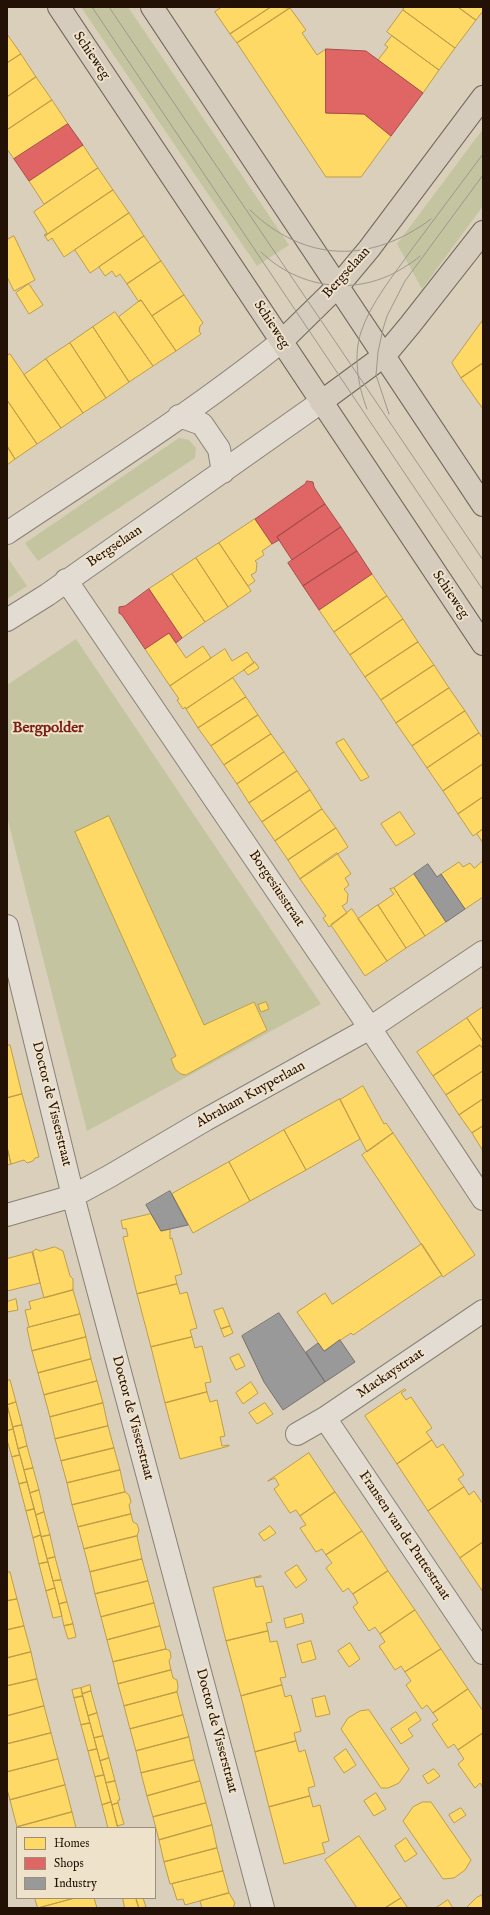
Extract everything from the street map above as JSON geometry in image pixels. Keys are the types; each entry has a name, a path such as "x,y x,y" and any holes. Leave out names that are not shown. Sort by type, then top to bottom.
{"main road":[{"name":"Schieweg","path":"59,7 483,644"},
{"path":"152,7 385,355 483,505"},
{"name":"Bergselaan","path":"282,341 338,286 394,218 483,97"},
{"name":"Bergselaan","path":"321,402 385,355 483,232"}],"street":[{"name":"Bergselaan","path":"7,533 179,416 252,365 282,341"},
{"name":"Bergselaan","path":"7,620 223,472 321,402"},
{"path":"179,416 202,424 219,449 223,472"},
{"name":"Borgesiusstraat","path":"66,580 370,1028 483,1199"},
{"name":"Doctor de Visserstraat","path":"7,926 73,1196 263,1908"},
{"name":"Abraham Kuyperlaan","path":"7,1215 73,1196 370,1028 483,952"},
{"name":"Mackaystraat","path":"297,1434 325,1418 483,1311"},
{"name":"Fransen van de Puttestraat","path":"325,1418 483,1653"}],"green space":[{"path":"81,7 128,7 289,245 257,266"},
{"path":"483,129 483,206 422,289 397,244"},
{"path":"179,438 189,440 196,448 195,458 38,561 25,543"},
{"path":"7,557 27,586 7,599"},
{"path":"76,639 321,1004 87,1131 7,817 7,685","holes":["109,816 204,1025 254,1002 267,1030 186,1075 180,1074 174,1068 171,1059 176,1056 75,832"]}],"building: Homes":[{"path":"222,7 271,7 230,34 215,12"},
{"path":"271,7 290,8 237,43 230,34"},
{"path":"405,7 458,7 476,20 455,48 403,10"},
{"path":"458,7 483,7 483,11 476,20"},
{"path":"290,8 306,30 302,33 317,55 326,49 326,113 364,114 391,136 361,177 326,177 237,43"},
{"path":"403,10 455,48 439,70 387,32"},
{"path":"7,34 21,54 7,63"},
{"path":"392,36 439,70 423,93 378,60 388,47 385,45"},
{"path":"21,54 36,77 7,97 7,63"},
{"path":"36,77 52,100 7,130 7,97"},
{"path":"52,100 68,124 14,159 7,149 7,130"},
{"path":"83,145 98,168 44,204 29,181"},
{"path":"98,168 113,190 45,236 44,235 47,233 34,212"},
{"path":"113,190 129,213 64,257 52,238 48,241 45,236"},
{"path":"129,213 144,236 90,273 75,250"},
{"path":"14,236 35,280 14,291 7,277 7,240"},
{"path":"144,236 161,261 127,284 120,274 116,277 112,271 105,276 99,267"},
{"path":"161,261 184,295 152,316 141,300 139,302 127,284"},
{"path":"29,284 43,305 29,314 16,293"},
{"path":"184,295 203,323 200,326 199,331 201,334 176,351 152,316"},
{"path":"141,300 176,351 153,366 119,317"},
{"path":"115,312 153,366 129,382 93,327"},
{"path":"483,320 483,363 461,378 452,363"},
{"path":"93,327 129,382 106,398 70,343"},
{"path":"70,343 106,398 83,413 46,359"},
{"path":"10,354 61,428 37,444 7,400 7,356"},
{"path":"46,359 83,413 61,428 24,375"},
{"path":"483,363 483,409 461,378"},
{"path":"7,400 37,444 15,459 7,446"},
{"path":"7,446 15,459 7,465"},
{"path":"255,519 272,544 262,551 264,555 255,561 257,563 256,572 251,575 255,581 248,586 219,543"},
{"path":"219,543 251,591 228,607 196,558"},
{"path":"196,558 228,607 205,622 172,574"},
{"path":"172,574 205,622 182,638 149,589"},
{"path":"372,574 387,596 334,632 319,610"},
{"path":"387,596 403,619 350,655 334,632"},
{"path":"403,619 418,642 365,677 350,655"},
{"path":"169,633 186,658 203,646 211,658 170,686 145,649"},
{"path":"418,642 434,665 381,700 365,677"},
{"path":"225,649 232,661 247,652 254,663 186,709 185,707 183,709 177,700 179,699 170,686"},
{"path":"255,662 259,668 248,675 244,670"},
{"path":"434,665 449,688 396,723 381,700"},
{"path":"233,678 246,697 198,728 186,709"},
{"path":"449,688 465,711 412,746 396,723"},
{"path":"246,697 258,715 211,746 198,728"},
{"path":"465,711 479,733 427,768 412,746"},
{"path":"258,715 271,734 224,765 211,746"},
{"path":"479,733 483,738 483,764 443,791 427,768"},
{"path":"271,734 284,752 237,784 224,765"},
{"path":"344,739 369,777 361,781 336,743"},
{"path":"284,752 297,771 249,803 237,784"},
{"path":"483,764 483,797 458,814 443,791"},
{"path":"297,771 310,790 262,822 249,803"},
{"path":"310,790 322,809 275,841 262,822"},
{"path":"483,797 483,829 473,836 458,814"},
{"path":"322,809 336,828 288,860 275,841"},
{"path":"400,812 415,834 396,846 381,824"},
{"path":"109,816 204,1025 254,1002 267,1030 186,1075 181,1074 175,1069 171,1059 176,1056 75,832"},
{"path":"336,828 348,847 300,879 288,860"},
{"path":"483,829 483,843 477,834"},
{"path":"337,853 351,874 345,878 349,885 344,889 348,894 347,903 342,906 347,913 329,927 323,918 326,916 300,879"},
{"path":"483,861 483,897 465,909 441,874 459,862 463,867 470,863 474,868"},
{"path":"414,874 446,922 425,936 394,888"},
{"path":"394,888 425,936 406,948 378,905 394,894 390,889"},
{"path":"378,905 406,948 387,961 358,919"},
{"path":"352,909 387,961 365,976 331,925"},
{"path":"266,1002 269,1009 261,1012 258,1005"},
{"path":"483,1007 483,1042 467,1018"},
{"path":"467,1018 483,1042 483,1046 482,1047 480,1045 433,1076 417,1052"},
{"path":"7,1045 10,1045 22,1094 7,1098"},
{"path":"480,1045 483,1049 483,1071 446,1095 433,1076"},
{"path":"483,1071 483,1099 459,1115 446,1095"},
{"path":"363,1086 384,1124 386,1123 393,1133 367,1152 340,1100"},
{"path":"22,1094 39,1157 27,1163 24,1160 11,1164 7,1147 7,1098"},
{"path":"340,1099 360,1139 306,1170 284,1130"},
{"path":"483,1099 483,1126 472,1133 459,1115"},
{"path":"483,1126 483,1151 472,1133"},
{"path":"284,1130 306,1170 250,1201 229,1162"},
{"path":"393,1133 475,1255 443,1277 362,1155"},
{"path":"7,1147 11,1164 7,1165"},
{"path":"229,1162 250,1201 193,1233 172,1194"},
{"path":"151,1214 161,1231 170,1229 170,1239 172,1238 182,1274 175,1276 177,1284 137,1294 123,1237 128,1236 126,1228 123,1229 121,1221"},
{"path":"422,1244 442,1275 353,1335 351,1333 324,1351 297,1312 325,1293 332,1304"},
{"path":"55,1247 63,1251 70,1276 73,1279 73,1290 44,1298 32,1252 36,1249 40,1251"},
{"path":"33,1252 40,1283 7,1291 7,1259"},
{"path":"177,1284 180,1294 187,1292 197,1328 190,1330 192,1337 151,1347 137,1294"},
{"path":"73,1290 80,1314 29,1327 25,1310 31,1309 29,1302"},
{"path":"16,1299 18,1310 7,1312 7,1302"},
{"path":"223,1308 230,1326 221,1329 214,1311"},
{"path":"80,1314 86,1337 32,1351 27,1328"},
{"path":"230,1326 233,1333 224,1337 221,1329"},
{"path":"86,1337 91,1359 38,1373 32,1351"},
{"path":"192,1337 195,1348 202,1346 211,1382 205,1383 207,1392 165,1403 151,1347"},
{"path":"239,1354 245,1366 236,1370 230,1358"},
{"path":"91,1359 97,1381 44,1395 38,1373"},
{"path":"10,1380 16,1402 7,1405 7,1381"},
{"path":"97,1381 103,1403 50,1417 44,1395"},
{"path":"251,1382 258,1393 243,1404 236,1393"},
{"path":"405,1389 406,1390 401,1393 406,1400 411,1397 432,1428 426,1432 432,1440 397,1464 365,1416"},
{"path":"207,1392 210,1402 217,1400 225,1436 220,1437 222,1446 229,1446 180,1459 165,1403"},
{"path":"16,1402 22,1425 13,1427 7,1405"},
{"path":"103,1403 108,1426 55,1439 50,1417"},
{"path":"265,1403 273,1414 257,1424 249,1413"},
{"path":"7,1404 13,1429 7,1431"},
{"path":"22,1425 27,1446 18,1449 13,1427"},
{"path":"108,1426 114,1448 61,1461 55,1439"},
{"path":"13,1429 20,1455 12,1457 7,1440 7,1431"},
{"path":"432,1440 437,1448 443,1444 464,1475 458,1479 464,1487 428,1511 397,1464"},
{"path":"27,1446 33,1468 24,1470 18,1449"},
{"path":"114,1448 120,1470 67,1483 61,1461"},
{"path":"309,1453 335,1492 300,1516 296,1510 290,1513 274,1489 279,1485 275,1478 268,1481"},
{"path":"20,1455 27,1482 19,1484 12,1457"},
{"path":"33,1468 39,1490 30,1493 24,1470"},
{"path":"120,1470 125,1492 72,1505 67,1483"},
{"path":"27,1482 34,1509 26,1511 19,1484"},
{"path":"464,1487 469,1495 474,1491 483,1504 483,1542 460,1558 428,1511"},
{"path":"39,1490 44,1512 36,1515 30,1493"},
{"path":"125,1492 129,1495 131,1502 129,1505 131,1514 78,1527 72,1505"},
{"path":"335,1492 362,1531 326,1555 322,1549 316,1552 300,1528 306,1525 300,1516"},
{"path":"34,1509 41,1535 33,1538 26,1511"},
{"path":"44,1512 50,1535 41,1537 36,1515"},
{"path":"131,1514 133,1522 137,1524 139,1530 137,1536 84,1549 78,1527"},
{"path":"270,1526 276,1533 264,1541 259,1534"},
{"path":"362,1531 388,1571 353,1594 348,1588 343,1592 326,1568 332,1563 326,1555"},
{"path":"41,1535 48,1562 39,1564 33,1538"},
{"path":"50,1535 55,1557 47,1559 41,1537"},
{"path":"137,1536 142,1559 90,1572 84,1549"},
{"path":"483,1542 483,1592 460,1558"},
{"path":"55,1557 61,1580 53,1581 47,1559"},
{"path":"142,1559 148,1581 95,1594 90,1572"},
{"path":"48,1562 55,1588 46,1591 39,1564"},
{"path":"297,1565 307,1580 296,1588 285,1573"},
{"path":"388,1571 415,1610 380,1634 375,1627 369,1631 353,1607 358,1603 353,1594"},
{"path":"10,1572 17,1599 7,1601 7,1573"},
{"path":"261,1576 254,1578 256,1587 263,1586 272,1622 266,1623 268,1631 226,1641 213,1588"},
{"path":"61,1580 67,1602 59,1604 53,1581"},
{"path":"148,1581 154,1603 101,1617 95,1594"},
{"path":"55,1588 62,1616 53,1618 46,1591"},
{"path":"17,1599 24,1626 7,1630 7,1601"},
{"path":"67,1602 73,1624 64,1626 59,1604"},
{"path":"154,1603 160,1626 107,1640 101,1617"},
{"path":"415,1610 441,1649 405,1672 401,1666 395,1670 379,1646 385,1642 380,1634"},
{"path":"302,1614 304,1623 286,1628 284,1619"},
{"path":"73,1624 76,1637 68,1639 64,1626"},
{"path":"24,1626 31,1652 7,1658 7,1630"},
{"path":"160,1626 166,1649 113,1662 107,1640"},
{"path":"268,1631 270,1642 277,1641 286,1677 280,1678 282,1685 241,1696 226,1641"},
{"path":"311,1641 316,1659 302,1663 297,1645"},
{"path":"350,1643 360,1659 349,1667 338,1651"},
{"path":"166,1649 170,1651 171,1657 169,1661 171,1670 118,1684 113,1662"},
{"path":"441,1649 468,1689 433,1713 427,1705 422,1709 406,1685 411,1681 405,1672"},
{"path":"31,1652 37,1679 7,1686 7,1658"},
{"path":"171,1670 173,1678 177,1680 177,1692 124,1706 118,1684"},
{"path":"37,1679 44,1706 7,1716 7,1686"},
{"path":"90,1685 91,1691 82,1694 81,1688"},
{"path":"282,1685 285,1697 291,1695 301,1731 294,1733 296,1741 255,1752 241,1696"},
{"path":"81,1688 83,1696 74,1698 72,1690"},
{"path":"468,1689 483,1711 483,1733 458,1750 454,1744 448,1748 432,1724 438,1720 433,1713"},
{"path":"91,1691 97,1713 88,1716 82,1694"},
{"path":"177,1692 183,1715 130,1729 124,1706"},
{"path":"83,1696 90,1723 81,1725 74,1698"},
{"path":"325,1696 330,1714 316,1717 312,1699"},
{"path":"44,1706 51,1733 7,1744 7,1716"},
{"path":"369,1710 409,1769 399,1783 388,1788 381,1788 341,1729 348,1718 360,1711"},
{"path":"416,1712 421,1720 408,1729 413,1736 401,1744 391,1729"},
{"path":"97,1713 103,1736 94,1738 88,1716"},
{"path":"183,1715 189,1737 136,1751 130,1729"},
{"path":"90,1723 97,1749 88,1751 81,1725"},
{"path":"51,1733 58,1759 7,1772 7,1744"},
{"path":"483,1733 483,1788 480,1783 475,1788 458,1764 464,1759 458,1750"},
{"path":"103,1736 109,1758 100,1761 94,1738"},
{"path":"189,1737 194,1760 141,1773 136,1751"},
{"path":"296,1741 299,1752 305,1750 315,1786 308,1788 310,1796 269,1807 255,1752"},
{"path":"97,1749 104,1775 95,1777 88,1751"},
{"path":"346,1749 356,1765 344,1773 334,1758"},
{"path":"109,1758 115,1781 106,1783 100,1761"},
{"path":"58,1759 65,1785 10,1800 7,1789 7,1772"},
{"path":"194,1760 200,1781 147,1796 141,1773"},
{"path":"434,1769 440,1776 428,1784 423,1776"},
{"path":"104,1775 111,1802 102,1805 95,1777"},
{"path":"115,1781 120,1800 118,1800 118,1803 112,1805 106,1783"},
{"path":"200,1781 206,1803 153,1817 147,1796"},
{"path":"65,1785 72,1812 17,1827 10,1800"},
{"path":"376,1793 386,1809 374,1816 364,1801"},
{"path":"310,1796 313,1807 320,1805 329,1841 322,1843 325,1853 284,1864 269,1807"},
{"path":"111,1802 118,1827 108,1827 102,1805"},
{"path":"423,1802 431,1802 471,1860 465,1870 454,1878 443,1879 403,1821 413,1807"},
{"path":"118,1803 124,1824 117,1826 112,1805"},
{"path":"206,1803 212,1825 159,1840 153,1817"},
{"path":"461,1808 466,1815 454,1823 449,1815"},
{"path":"72,1812 76,1827 17,1827"},
{"path":"212,1825 217,1848 164,1862 159,1840"},
{"path":"359,1836 401,1898 385,1908 357,1908 325,1860"},
{"path":"406,1838 417,1854 405,1862 395,1846"},
{"path":"217,1848 223,1871 170,1884 164,1862"},
{"path":"223,1871 229,1893 185,1905 183,1899 177,1900 172,1884"},
{"path":"229,1893 235,1903 233,1908 202,1908 200,1901"},
{"path":"482,1895 483,1908 466,1908 476,1898"},
{"path":"401,1898 408,1908 385,1908"},
{"path":"35,1899 71,1899 38,1908"},
{"path":"71,1899 94,1899 97,1908 38,1908"},
{"path":"123,1899 136,1899 139,1908 125,1908"},
{"path":"136,1899 143,1899 146,1907 139,1908"},
{"path":"448,1900 453,1908 436,1908"}],"building: Shops":[{"path":"326,49 366,51 423,93 391,136 364,114 326,113"},
{"path":"68,124 83,145 29,181 14,159"},
{"path":"307,481 313,482 314,487 325,504 277,537 279,540 272,544 255,519 305,484"},
{"path":"325,504 341,527 292,560 277,537"},
{"path":"341,527 357,551 303,586 288,563"},
{"path":"357,551 372,574 319,610 303,586"},
{"path":"149,589 182,638 176,643 169,633 145,649 122,615 119,613 119,607 125,606"}],"building: Industry":[{"path":"428,864 437,877 441,874 465,909 446,922 414,874"},
{"path":"170,1191 188,1225 161,1231 146,1205"},
{"path":"279,1313 325,1382 283,1410 264,1382 242,1336"},
{"path":"340,1340 355,1362 325,1382 306,1352 318,1343 324,1351"}],"tram line":[{"path":"92,7 483,590"},
{"path":"109,7 483,560"},
{"path":"367,409 361,391 357,361 357,351 365,321 377,299 412,249 483,154"},
{"path":"389,414 376,375 378,352 387,316 405,281 483,175"},
{"path":"250,210 271,227 293,240 316,248 339,251 362,250 385,244 408,234 431,219"},
{"path":"261,252 276,264 293,274 310,281 329,285 367,283 385,277 403,268 420,256"}],"district":[{"name":"Bergpolder","path":"48,729"}]}
